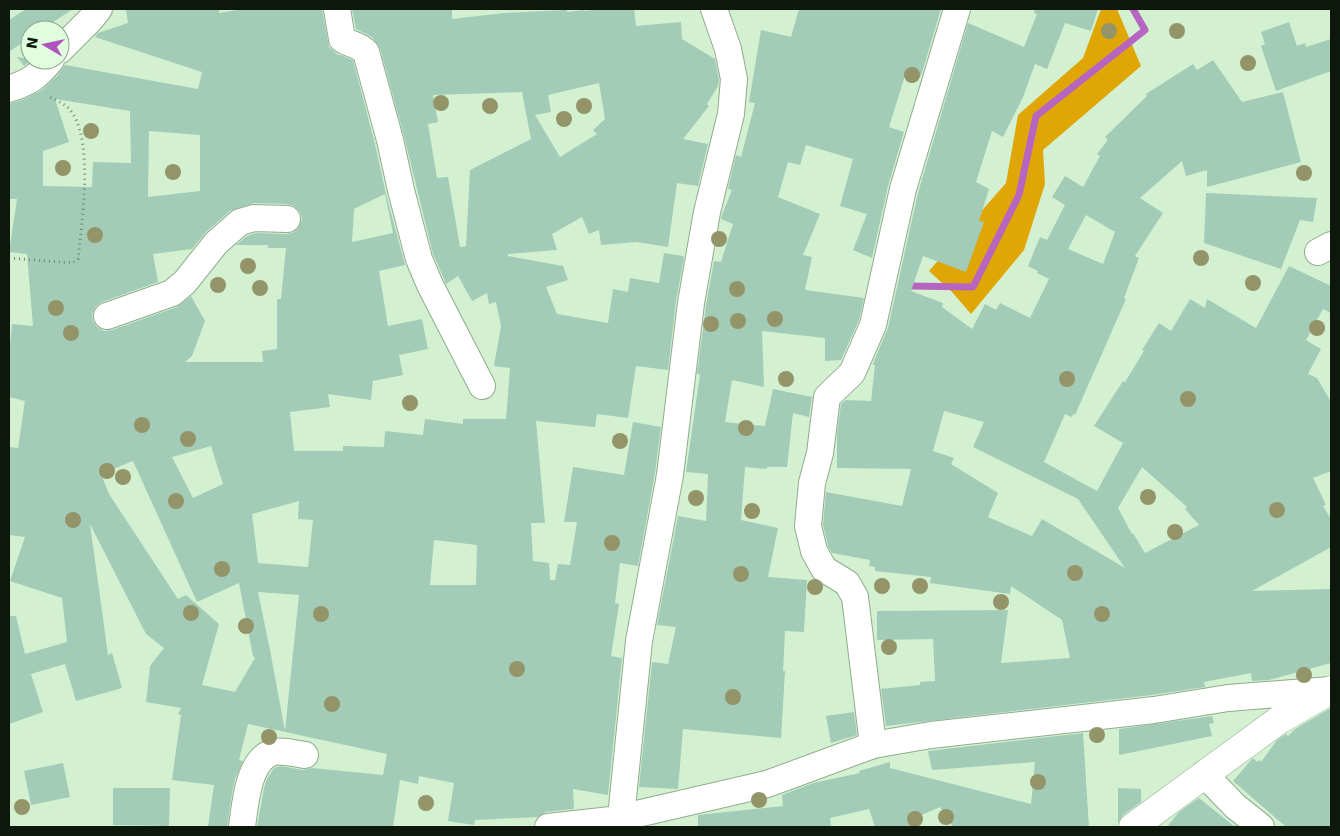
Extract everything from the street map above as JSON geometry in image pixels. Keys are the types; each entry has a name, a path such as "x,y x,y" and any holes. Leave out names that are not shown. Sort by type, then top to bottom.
{"street":[{"path":"70,40 99,9"},
{"path":"337,9 342,39 348,44 361,46 366,52 419,259 430,285 482,386"},
{"path":"614,821 639,640 670,476 691,303 707,212 731,114 734,79 728,49 714,9"},
{"path":"873,745 855,597 847,583 824,569 814,551 808,526 812,484 820,453 827,397 852,373 872,325 902,190 957,9"},
{"path":"9,89 27,83 42,70"},
{"path":"107,316 172,294 185,282 216,243 240,222 254,218 287,219"},
{"path":"548,827 614,821 767,784 873,745 931,735 1154,710 1228,698 1331,690"},
{"path":"1133,827 1279,720 1331,690"},
{"path":"242,827 246,800 254,769 264,755 276,751 305,755"},
{"path":"1204,774 1235,806 1261,827"}],"path":[{"path":"9,258 72,262 78,259 84,181 82,140 73,114 60,102 47,94 45,70"}],"shaded area":[{"path":"1101,9 1117,9 1141,66 1043,150 1045,184 1024,250 971,314 952,292 929,271 1006,183 1018,115 1083,58"}],"building":[{"path":"26,9 73,9 56,20 20,20 20,44 9,52 9,20"},
{"path":"126,9 219,9 219,13 243,9 322,9 329,47 337,54 353,60 405,265 379,271 388,326 422,319 428,349 399,355 403,375 373,381 371,400 328,394 330,407 290,412 294,451 343,451 343,446 384,447 385,431 423,435 425,419 463,424 463,419 506,419 510,368 494,366 501,326 496,302 489,304 487,293 472,301 458,276 446,284 433,254 380,48 372,37 356,29 352,9 452,9 452,19 504,13 634,9 636,26 681,22 682,39 715,59 719,80 718,86 707,104 709,106 683,139 708,144 698,186 677,183 668,247 637,242 601,245 599,230 589,234 582,217 552,234 557,250 508,254 508,256 563,266 568,280 546,287 557,314 608,323 613,289 628,292 630,278 659,283 664,253 683,256 684,258 676,301 668,370 636,366 628,418 597,414 595,427 536,421 545,523 531,523 533,561 549,563 550,580 555,580 558,564 570,565 577,522 564,522 573,467 624,475 633,422 661,427 655,473 638,566 620,563 615,603 619,604 611,656 622,658 608,795 573,789 574,809 546,812 538,817 475,820 474,825 448,821 454,783 419,776 418,784 400,780 393,827 257,827 264,788 274,768 281,766 303,770 312,768 383,775 387,754 248,724 239,760 243,761 235,779 227,827 208,827 214,785 172,780 181,715 178,714 181,708 146,702 150,666 164,648 146,634 90,524 108,655 112,653 122,688 76,701 65,664 31,674 43,712 9,724 9,616 16,616 25,654 67,642 62,598 10,581 25,537 9,535 9,447 18,448 25,401 9,397 9,356 12,324 33,326 27,254 9,252 17,199 9,199 9,104 42,90 61,70 70,70 70,66 198,89 202,72 95,37 98,33 128,23","holes":["599,83 605,119 593,130 597,134 560,157 535,115 551,112 548,95","522,92 531,139 470,170 466,246 460,247 448,177 437,178 428,124 438,122 433,95","55,99 130,111 131,163 93,162 92,187 43,186 43,151 69,142","149,131 200,135 200,191 148,197","385,194 393,233 352,242 354,209","254,203 287,204 294,206 300,212 302,219 299,227 294,232 287,234 256,233 247,236 236,245 268,245 268,248 286,248 281,299 277,299 277,349 262,351 263,362 185,362 192,356 205,321 191,296 177,307 112,330 104,331 97,327 93,321 92,314 96,306 102,302 158,282 153,254 192,249 206,232 230,211","211,446 223,484 193,498 172,457","133,461 197,602 239,583 253,656 255,658 235,692 202,685 219,624 186,595 178,599 109,494 101,474","299,501 298,519 313,520 308,567 258,563 252,514","434,540 477,545 476,585 430,585","258,592 299,595 285,731"]},
{"path":"799,9 941,9 921,76 907,69 889,127 904,132 888,186 872,258 853,250 867,214 840,206 853,159 806,145 800,165 788,162 778,197 820,214 803,255 812,257 805,290 864,298 859,320 841,360 825,361 825,338 762,331 764,387 732,380 725,422 765,426 773,389 812,397 809,417 793,413 787,467 767,467 767,469 745,467 741,520 778,528 768,577 807,580 804,632 785,631 781,738 683,729 678,789 639,787 652,662 668,664 676,627 657,625 678,516 706,521 708,474 686,472 700,374 697,374 706,305 714,261 721,262 733,224 721,219 732,190 728,189 736,155 741,157 755,103 749,102 761,30 791,37"},
{"path":"1035,9 1098,9 1091,31 1065,23 1047,69 1035,64 1023,97 1003,137 992,131 976,182 989,189 979,221 984,222 966,272 923,256 911,291 943,303 942,307 972,329 985,304 996,310 1000,303 1030,318 1049,279 1028,266 1040,237 1047,240 1065,205 1052,197 1065,176 1083,187 1100,156 1097,154 1108,140 1105,137 1147,96 1146,94 1193,64 1197,70 1213,60 1242,102 1283,92 1301,162 1207,187 1207,170 1186,176 1182,161 1140,198 1163,213 1135,256 1139,258 1124,298 1126,299 1075,415 1073,414 1072,417 1065,414 1044,462 1097,491 1123,443 1094,426 1123,381 1125,382 1159,323 1171,331 1190,299 1205,308 1207,299 1256,328 1289,266 1331,286 1331,313 1323,309 1306,340 1321,349 1308,374 1317,378 1331,402 1331,471 1313,478 1326,505 1323,506 1331,519 1331,547 1252,591 1331,589 1331,663 1269,680 1252,681 1251,673 1204,682 1205,687 1152,695 886,726 881,689 920,685 920,682 935,681 933,639 877,640 877,611 1008,610 1001,663 1070,658 1062,620 1011,586 1010,594 930,583 931,577 875,571 875,567 869,566 870,560 832,553 828,546 823,525 826,492 902,506 911,469 837,468 837,434 841,404 846,400 871,401 874,361 888,328 918,193 968,23 1024,47 1037,14 1034,13","holes":["1086,215 1115,232 1103,264 1068,249","944,411 984,422 973,447 1078,499 1125,568 1042,519 1032,536 988,517 998,493 951,464 954,458 933,451","1142,467 1187,507 1185,509 1199,525 1145,553 1118,508"]},
{"path":"1289,22 1297,46 1305,43 1306,47 1331,39 1331,71 1276,91 1261,46 1265,44 1261,32"},
{"path":"1206,193 1317,198 1313,222 1300,220 1281,269 1204,243"},
{"path":"1331,708 1331,827 1286,827 1233,781 1253,758 1257,762 1259,760 1261,762 1277,740 1286,734 1288,736 1295,729"},
{"path":"854,712 857,735 831,743 826,716"},
{"path":"1212,716 1214,723 1209,724 1212,736 1119,755 1119,729"},
{"path":"1083,733 1089,827 953,827 940,807 910,820 913,827 875,827 869,809 830,818 831,826 698,827 698,815 783,806 782,795 813,783 860,773 859,771 890,762 890,768 1031,804 1035,762 932,770 928,751"},
{"path":"63,763 70,797 31,805 24,771"},
{"path":"113,788 170,788 169,826 113,825"},
{"path":"1118,788 1141,789 1141,802 1123,815 1118,824"},
{"path":"1199,798 1235,827 1167,827 1179,812"}],"waterway":[{"path":"910,286 973,287 1019,195 1036,116 1145,30 1133,9"}]}
